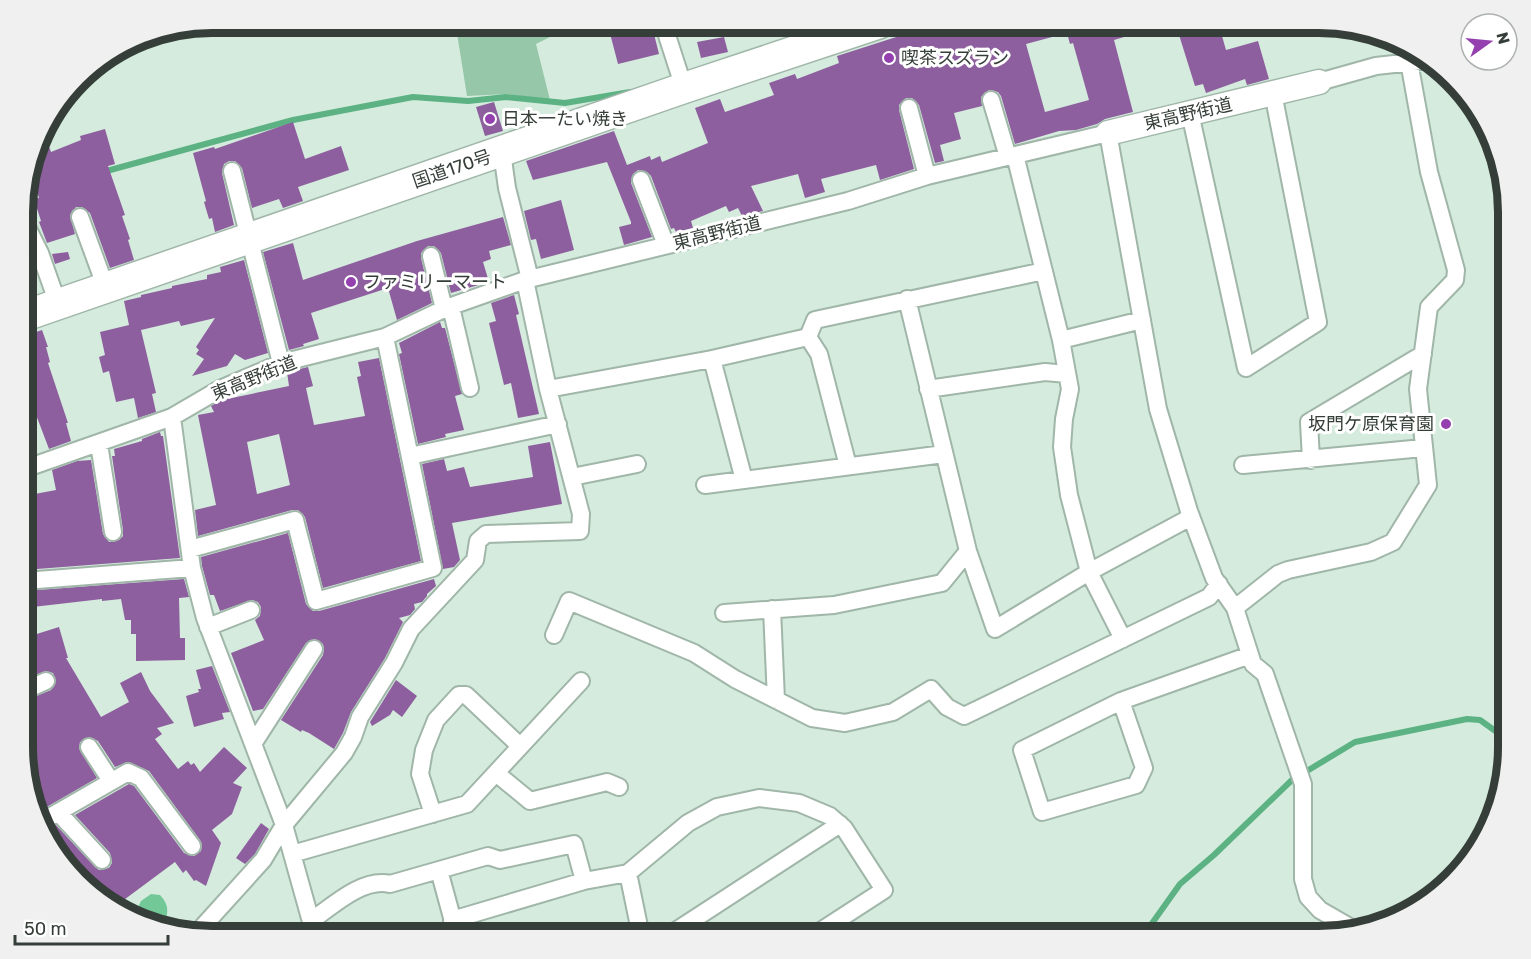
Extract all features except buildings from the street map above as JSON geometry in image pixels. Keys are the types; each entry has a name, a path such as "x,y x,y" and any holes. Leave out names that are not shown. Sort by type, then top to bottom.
{"highway":[{"name":"国道170号","path":"33,313 847,33"}],"street":[{"path":"666,33 684,88"},
{"path":"1235,608 1278,574 1371,552 1393,542 1428,485 1418,389 1429,307 1455,280 1456,270 1430,172 1409,57"},
{"name":"東高野街道","path":"33,466 172,417 220,390 282,363 385,337 448,308 528,279 848,201 927,176 1376,66 1416,61"},
{"path":"1190,113 1246,368 1318,322 1273,93"},
{"path":"991,100 1012,156 1061,339 1070,389 1064,419 1062,447 1070,495 1089,572 1123,639"},
{"path":"909,108 927,176"},
{"path":"1108,133 1158,410 1191,517 1219,584 1235,608 1253,664 1265,674 1303,784 1303,879 1308,897 1320,910 1345,924"},
{"path":"204,925 263,860 284,825 344,753 360,717 394,663 411,629 475,560 478,541 486,534 580,531 581,514 548,389 528,279 507,188 502,152"},
{"path":"232,171 282,363"},
{"path":"641,180 666,245"},
{"path":"80,217 106,288"},
{"path":"33,239 58,304"},
{"path":"430,256 448,308 470,388"},
{"path":"808,337 815,320 1044,271"},
{"path":"906,299 968,551 995,629 1089,572 1191,517"},
{"path":"1061,339 1142,320"},
{"path":"190,549 295,520 316,601 433,568 385,337"},
{"path":"548,389 712,359 808,337"},
{"path":"808,337 819,354 848,466"},
{"path":"1311,460 1309,422 1423,354"},
{"path":"712,359 744,480"},
{"path":"928,389 1045,372 1068,374"},
{"path":"172,417 192,568 208,627 284,825 312,926"},
{"path":"410,456 558,424"},
{"path":"99,444 113,532"},
{"path":"1243,465 1423,448"},
{"path":"705,485 944,454"},
{"path":"572,477 637,464"},
{"path":"723,613 834,605 942,583 968,551"},
{"path":"33,579 192,568"},
{"path":"554,635 568,601 694,653 735,679 812,718 845,723 893,712 932,689 947,707 964,716 1209,597 1219,584"},
{"path":"772,609 776,700"},
{"path":"208,627 251,610"},
{"path":"253,744 314,649"},
{"path":"1121,701 1144,768 1137,785 1042,812 1022,750 1121,701 1250,655"},
{"path":"33,687 46,681"},
{"path":"292,854 466,804 581,681"},
{"path":"433,814 420,774 424,750 436,720 459,695 466,696 520,746"},
{"path":"89,747 111,781"},
{"path":"48,818 128,772 141,778 192,846"},
{"path":"496,773 530,801 607,782 619,787"},
{"path":"452,920 584,881 628,873 688,823 717,807 759,798 799,803 830,816 840,824 884,890 828,926"},
{"path":"58,812 102,860"},
{"path":"683,926 840,824"},
{"path":"316,926 353,891 381,882 390,884 488,856 500,860 574,844 584,881"},
{"path":"439,870 454,926"},
{"path":"628,873 638,926"}],"green space":[{"path":"457,33 558,33 536,44 550,100 507,94 467,96"},
{"path":"151,894 160,895 166,903 165,920 137,910 141,901"}],"waterway":[{"path":"103,172 293,120 413,97 468,101 506,97 565,103 630,92"},
{"path":"35,191 44,188"},
{"path":"1307,771 1355,742 1467,719 1480,720 1498,733"},
{"path":"1150,926 1180,884 1214,855 1294,778"}],"place":[{"name":"喫茶スズラン","path":"889,58"},
{"name":"日本一たい焼き","path":"490,119"},
{"name":"ファミリーマート","path":"351,282"},
{"name":"坂門ケ原保育園","path":"1446,424"}]}
